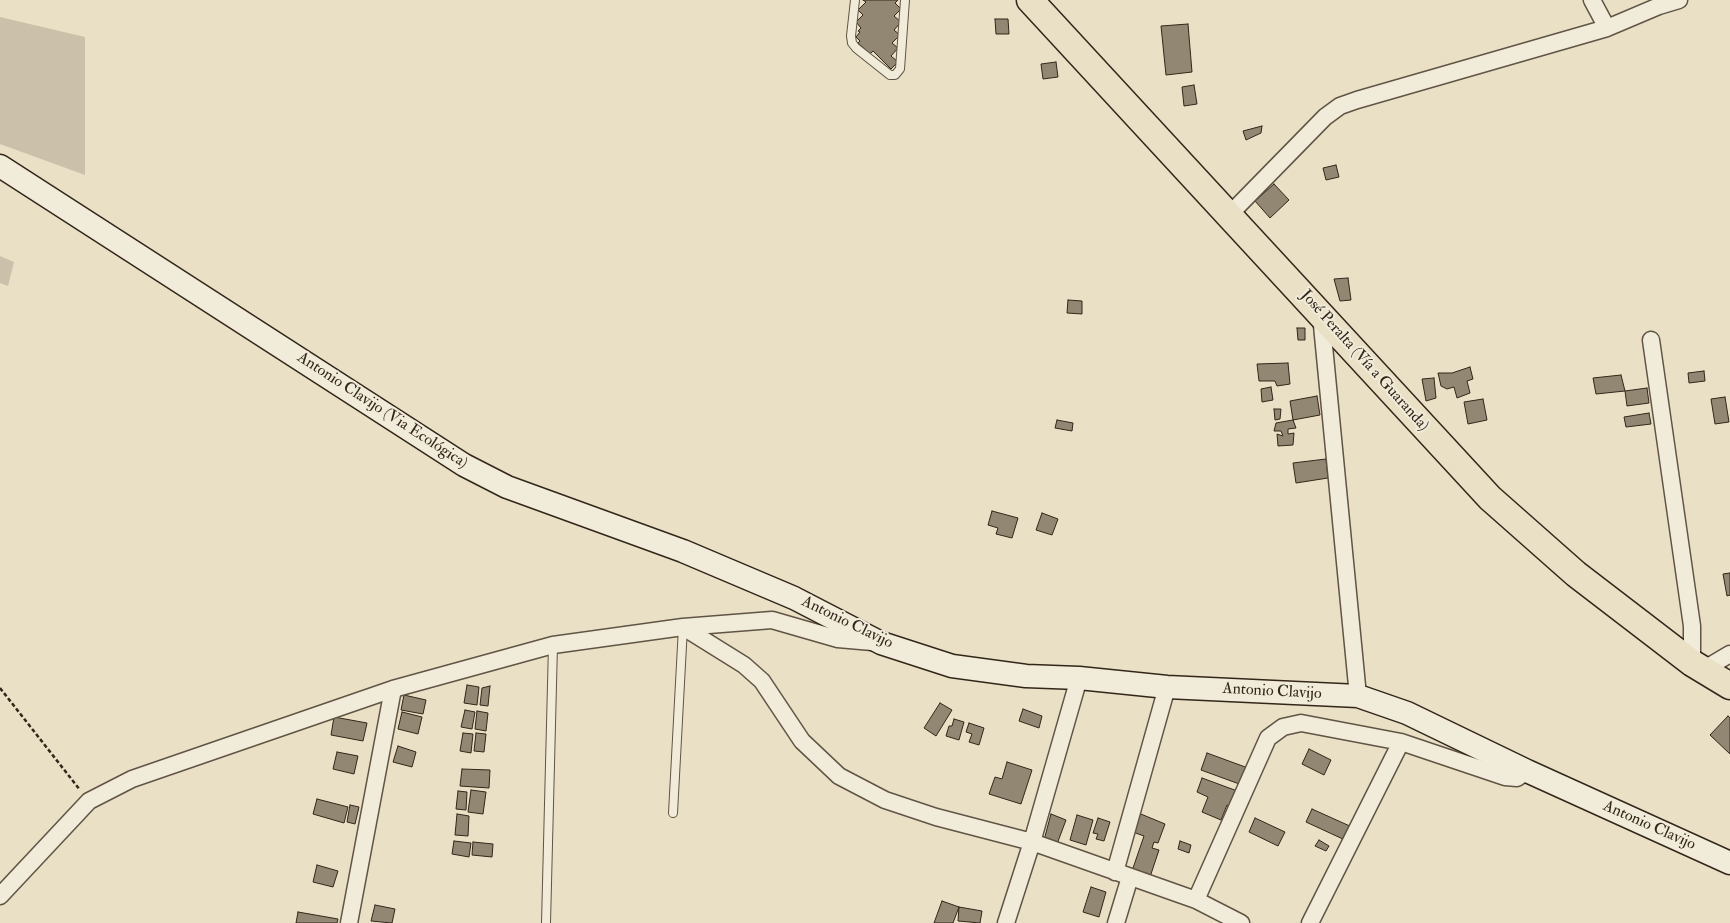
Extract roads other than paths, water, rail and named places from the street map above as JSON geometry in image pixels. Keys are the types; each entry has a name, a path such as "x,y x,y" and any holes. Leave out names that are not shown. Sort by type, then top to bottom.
{"highway":[{"name":"José Peralta (Vía a Guaranda)","path":"1030,0 1490,498 1576,574 1697,666 1730,686"}],"main road":[{"name":"Antonio Clavijo (Via Ecológica)","path":"0,166 464,465 507,487 683,551 794,598"},
{"name":"Antonio Clavijo","path":"794,598 881,643 952,666 1026,676 1079,678 1167,687 1358,696 1407,713 1730,862"}],"street":[{"path":"1592,0 1607,28"},
{"path":"1230,215 1325,117 1340,106 1607,28 1659,6 1679,0"},
{"path":"1321,314 1358,696"},
{"path":"1651,340 1697,666 1730,654"},
{"path":"0,896 89,801 132,779 393,689 553,644 683,627 772,620 838,639 881,643"},
{"path":"683,627 744,665 762,681 802,741 839,776 885,800 936,817 1032,842 1196,900 1241,923"},
{"path":"1006,923 1032,842 1079,678"},
{"path":"1116,923 1122,874 1167,687"},
{"path":"348,923 393,689"},
{"path":"1196,900 1268,738 1283,727 1301,723 1401,742 1505,778 1517,778 1528,770"},
{"path":"1310,923 1401,742"}],"lane":[{"path":"855,0 852,43 890,75 895,75 900,69 905,0"},
{"path":"673,813 683,627"},
{"path":"546,923 553,644"}]}
